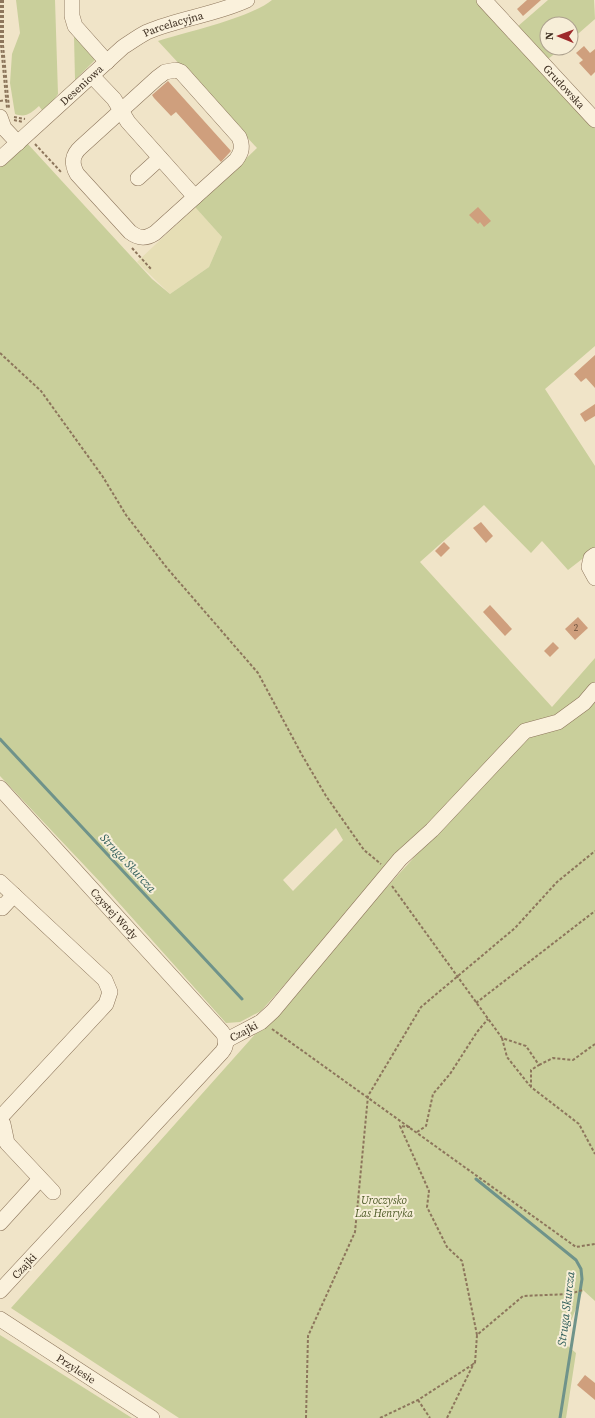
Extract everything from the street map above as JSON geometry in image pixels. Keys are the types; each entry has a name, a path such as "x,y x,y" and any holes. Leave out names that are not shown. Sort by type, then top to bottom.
{"street":[{"name":"Deseniowa","path":"0,159 18,143 35,121 92,76 107,62 75,26 72,16 72,0"},
{"name":"Parcelacyjna","path":"107,62 123,47 146,33 167,25 230,8 247,0"},
{"name":"Grudowska","path":"484,0 595,120"},
{"path":"176,70 181,72 239,137 242,149 238,157 150,236 139,238 130,232 77,174 73,164 74,154 120,112 165,72 176,70"},
{"path":"92,76 114,99 120,112 195,197"},
{"path":"6,116 4,128 18,143"},
{"path":"138,178 160,158"},
{"path":"595,555 591,558 589,567 595,578"},
{"name":"Czajki","path":"0,1291 222,1052 225,1048 226,1041 261,1022 313,965 387,874 525,731 558,722 584,703 595,690"},
{"name":"Czystej Wody","path":"0,788 222,1032 226,1041"},
{"path":"0,882 105,980 110,992 106,1004 1,1127 7,1143 53,1192"},
{"path":"0,905 2,908 14,895"},
{"path":"2,1217 40,1179"},
{"name":"Przylesie","path":"0,1319 152,1418"}],"path":[{"path":"2,0 1,46 10,113 14,117 35,121 36,117 30,121 22,122 6,116 8,100"},
{"path":"0,101 8,100"},
{"path":"0,353 41,391 104,477 126,515 167,568 258,673 326,796 364,850 387,874 458,978 502,1038 507,1057 531,1087 579,1124 595,1154"},
{"path":"306,1418 308,1336 355,1232 368,1096 422,1007 458,978 477,959 515,928 557,882 595,851"},
{"path":"476,1003 595,911"},
{"path":"417,1132 426,1126 433,1094 450,1074 477,1032 488,1019"},
{"path":"261,1022 294,1043 576,1247 595,1244"},
{"path":"502,1038 526,1046 539,1065"},
{"path":"530,1069 553,1058 573,1060 595,1044"},
{"path":"531,1087 531,1070 539,1065"},
{"path":"411,1127 400,1126 429,1191 427,1207 447,1247 462,1261 477,1335 475,1363 447,1418"},
{"path":"477,1335 523,1296 569,1294 583,1290"},
{"path":"380,1418 418,1400 475,1363"},
{"path":"418,1400 430,1418"}],"shaded area":[{"path":"195,207 222,237 209,267 170,294 137,262"}],"green space":[{"path":"16,0 55,0 58,94 44,113 39,106 31,113 25,115 15,114 10,83 12,54 20,33"},
{"name":"Uroczysko Las Henryka","path":"272,0 479,0 595,124 595,346 545,389 595,466 595,549 568,570 542,541 531,553 484,505 420,562 552,707 595,658 595,1301 583,1290 563,1342 576,1353 566,1418 179,1418 11,1308 374,901 535,726 328,936 261,1011 240,1022 226,1023 102,884 0,776 0,166 26,142 152,279 170,294 209,267 222,237 195,207 257,148 158,41 234,19 262,7","holes":["336,828 343,840 293,891 283,880"]},
{"path":"548,0 594,0 595,19 579,33 579,16 539,16 539,50 517,27"},
{"path":"74,36 97,58 75,80"},
{"path":"545,56 552,56 548,59"},
{"path":"0,1335 132,1418 0,1418"}],"building":[{"path":"527,0 541,0 523,16 517,9"},
{"path":"584,46 590,53 595,49 595,72 591,76 579,63 583,60 579,56 579,50"},
{"path":"168,81 231,151 221,162 176,112 171,116 152,95"},
{"path":"478,207 491,221 484,227 480,222 478,224 469,215"},
{"path":"595,355 595,388 586,378 581,382 574,374"},
{"path":"595,404 595,416 585,422 580,414"},
{"path":"481,522 493,536 486,543 473,528"},
{"path":"444,542 450,548 441,557 435,551"},
{"path":"490,605 512,629 505,636 483,612"},
{"path":"578,617 588,628 575,640 565,629"},
{"path":"553,642 559,648 550,657 544,651"},
{"path":"585,1375 595,1383 595,1400 577,1385"}],"waterway":[{"name":"Struga Skurcza","path":"0,739 242,999"},
{"name":"Struga Skurcza","path":"476,1179 576,1260 581,1269 582,1279 560,1418"}]}
